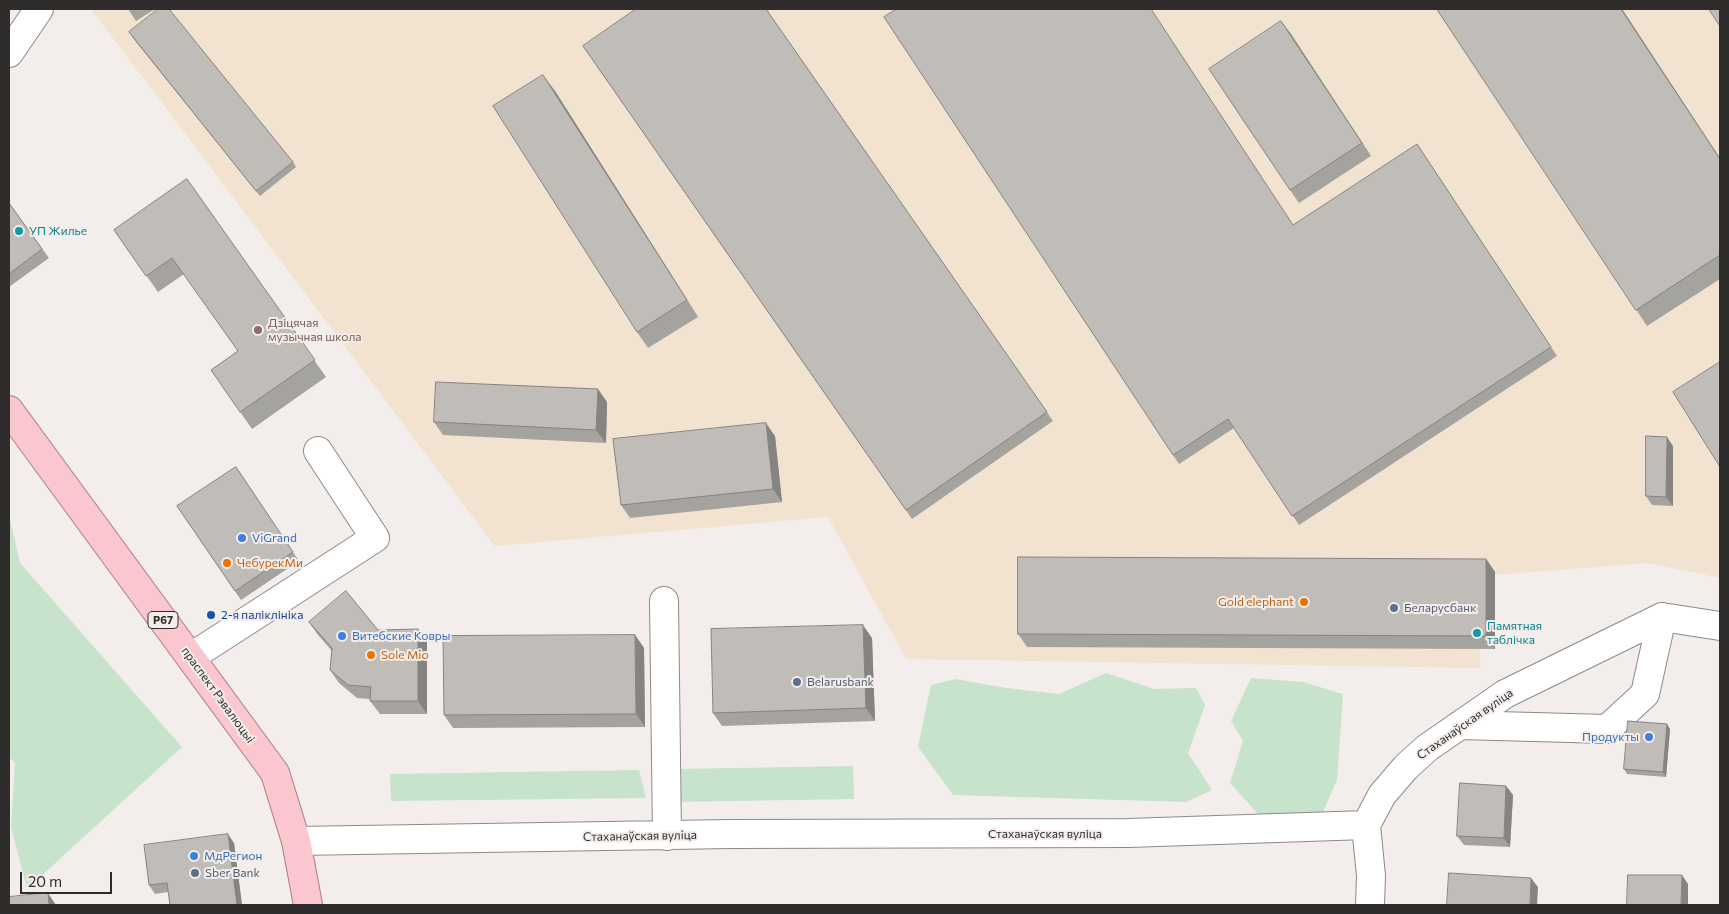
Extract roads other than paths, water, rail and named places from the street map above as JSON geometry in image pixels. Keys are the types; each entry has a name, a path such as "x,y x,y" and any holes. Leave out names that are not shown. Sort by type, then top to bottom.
{"main road":[{"name":"праспект Рэвалюцыі","path":"9,410 275,774 296,841 308,905"}],"street":[{"path":"9,53 39,9"},
{"path":"191,657 375,538 318,451"},
{"path":"664,601 666,836"},
{"path":"1460,725 1608,729 1645,694 1662,617 1720,626"},
{"name":"Стаханаўская вуліца","path":"296,841 1128,833 1366,825 1382,795 1406,766 1427,748 1505,694 1662,617"},
{"path":"1366,825 1371,876 1370,905"}],"place":[{"name":"УП Жилье","path":"19,231"},
{"name":"Дзіцячая музычная школа","path":"258,330"},
{"name":"ViGrand","path":"242,538"},
{"name":"ЧебурекМи","path":"227,563"},
{"name":"Gold elephant","path":"1304,602"},
{"name":"Беларусбанк","path":"1394,608"},
{"name":"2-я паліклініка","path":"211,615"},
{"name":"Памятная таблічка","path":"1477,633"},
{"name":"Витебские Ковры","path":"342,636"},
{"name":"Sole Mio","path":"371,655"},
{"name":"Belarusbank","path":"797,682"},
{"name":"Продукты","path":"1649,737"},
{"name":"МдРегион","path":"194,856"},
{"name":"Sber Bank","path":"195,873"}]}
